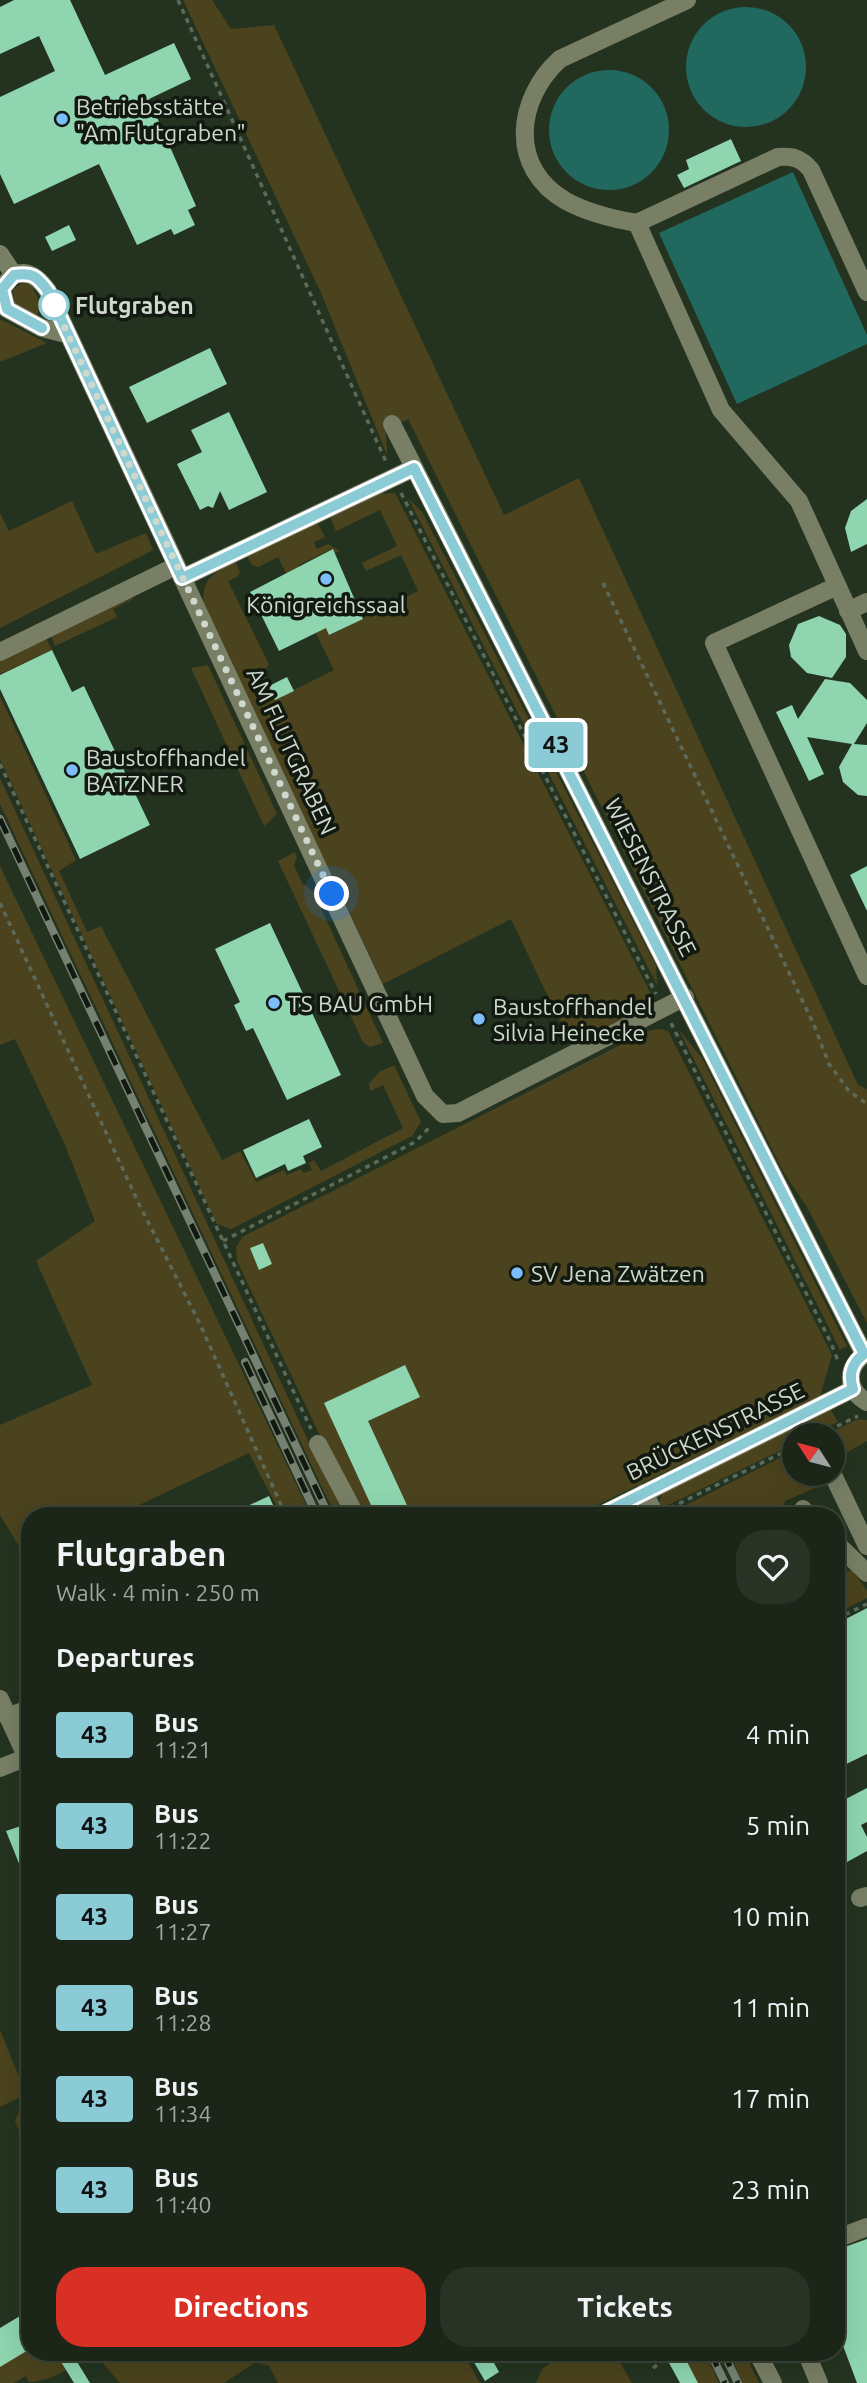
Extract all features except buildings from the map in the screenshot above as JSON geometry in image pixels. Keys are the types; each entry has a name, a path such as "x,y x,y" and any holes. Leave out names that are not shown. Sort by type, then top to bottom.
{"street":[{"path":"688,0 560,59 544,74 532,94 526,113 527,150 536,171 551,189 581,208 614,220 637,223 778,157 791,156 804,161 811,170 867,292"},
{"path":"637,223 721,410 799,500 867,651"},
{"path":"0,254 14,275 2,289 7,309 42,328 66,334"},
{"name":"AM FLUTGRABEN","path":"14,275 29,273 38,277 48,291 66,334 298,819 425,1096 443,1114"},
{"name":"WIESENSTRASSE","path":"392,424 866,1354"},
{"path":"0,652 414,468"},
{"path":"837,586 714,643 867,976"},
{"path":"848,611 867,602"},
{"path":"443,1114 458,1113 685,997"},
{"path":"866,1354 858,1359 850,1373 853,1389 867,1402"},
{"name":"BRÜCKENSTRASSE","path":"616,1507 853,1389"},
{"path":"318,1444 351,1507"},
{"path":"838,1486 867,1546"},
{"path":"644,1493 652,1507"},
{"path":"845,1552 867,1573"},
{"path":"0,1699 21,1743"},
{"path":"8,1717 21,1712"},
{"path":"0,1768 21,1760"},
{"path":"845,2236 867,2227"},
{"path":"762,2361 773,2383"},
{"path":"810,2361 819,2383"}],"path":[{"path":"177,0 393,478 663,1007 825,1330 839,1364"},
{"path":"603,583 814,1025 829,1064 849,1091 867,1104"},
{"path":"0,764 318,1444"},
{"path":"0,902 138,1202 199,1322 282,1507"},
{"path":"223,1241 415,1142 443,1114"},
{"path":"843,1423 851,1419"},
{"path":"672,1507 782,1453"},
{"path":"845,1615 867,1604"},
{"path":"653,2368 663,2361"}],"shaded area":[{"path":"183,0 212,0 231,29 274,25 504,515 579,478 858,1085 867,1089 867,1323 807,1207 784,1173 408,419 386,430 387,455 321,293"},
{"path":"24,282 31,285 42,306 38,314 34,315 15,304 13,289"},
{"path":"0,319 47,343 0,362"},
{"path":"395,493 652,996 632,1014 571,1045 511,919 383,984 204,607 204,590 210,578 235,561 240,572 237,577 228,581 269,664 263,673 276,699 334,670 278,557 258,567 252,565 247,556 317,522 325,537 314,542 317,549 328,544 340,551 334,553 332,549 299,565 330,635 418,591 401,555 366,571 362,563 397,546 380,510 336,531 330,517 376,494"},
{"path":"408,498 422,512 656,966 657,985"},
{"path":"72,501 96,554 146,533 153,550 0,628 0,513 9,531"},
{"path":"130,595 133,599 113,609 117,617 55,646 50,634"},
{"path":"45,636 52,650 0,674 0,657"},
{"path":"208,665 277,814 264,826 191,668"},
{"path":"0,696 76,860 59,871 87,932 101,926 222,1160 240,1151 256,1182 284,1170 287,1175 301,1169 304,1173 312,1170 309,1163 314,1160 321,1171 403,1128 383,1085 370,1091 369,1084 379,1072 394,1065 421,1122 412,1136 231,1229 217,1224 0,759"},
{"path":"0,778 312,1449 342,1507 331,1507 0,804"},
{"path":"295,852 297,857 294,865 302,883 313,891 383,1043 370,1047 363,1042 278,861"},
{"path":"0,866 307,1507 277,1507 249,1453 135,1507 21,1507 21,1549 0,1515 0,1425 92,1385 36,1261 95,1221 65,1145 15,1039 0,1045"},
{"path":"679,1030 702,1058 847,1346 840,1350"},
{"name":"SV Jena Zwätzen","path":"648,1031 668,1031 832,1355 820,1397 593,1507 359,1507 323,1442 237,1261 236,1248 242,1237"},
{"path":"831,1410 838,1422 836,1423 805,1423"},
{"path":"858,1419 867,1420 867,1441 845,1453 845,1426"},
{"path":"782,1434 782,1450 664,1507 658,1507 663,1493"},
{"path":"782,1457 782,1486 819,1486 785,1501 784,1507 682,1507"},
{"path":"851,1569 867,1590 867,1598 845,1609 845,1574"},
{"path":"0,2030 21,2082 21,2096 0,2107"},
{"path":"21,2110 21,2136 15,2121"},
{"path":"21,2354 21,2361 76,2361 52,2377 29,2382 26,2376 14,2383 0,2383 0,2367"},
{"path":"101,2361 467,2361 480,2383 278,2383 269,2366 256,2362 224,2383 120,2383"},
{"path":"553,2361 619,2361 632,2383 536,2383 542,2369"},
{"path":"687,2361 709,2361 719,2383 698,2383"},
{"path":"732,2361 748,2361 759,2383 743,2383"}],"water":[{"path":"746,7 769,12 788,25 801,44 806,67 801,90 788,109 769,122 746,127 723,122 704,109 691,90 686,67 691,44 704,25 723,12"},
{"path":"609,70 632,75 651,88 664,107 669,130 664,153 651,172 632,185 609,190 586,185 567,172 554,153 549,130 554,107 567,88 586,75"},
{"path":"793,172 867,335 867,344 737,404 659,233"}],"railway":[{"path":"0,819 325,1507"},
{"path":"245,1362 313,1507"},
{"path":"714,2361 725,2383"},
{"path":"727,2361 738,2383"}],"bus line":[{"name":"43","path":"42,328 7,309 2,300 2,289 14,275 29,273 38,277 48,291 182,578 414,468 864,1354 850,1373 853,1389 616,1507"}],"place":[{"name":"Betriebsstätte \"Am Flutgraben\"","path":"62,119"},
{"name":"Flutgraben","path":"54,305"},
{"name":"Königreichssaal","path":"326,579"},
{"name":"Baustoffhandel BATZNER","path":"72,770"},
{"name":"TS BAU GmbH","path":"274,1003"},
{"name":"Baustoffhandel Silvia Heinecke","path":"479,1019"},
{"name":"SV Jena Zwätzen","path":"517,1273"}],"route":[{"path":"54,305 332,894"}]}
